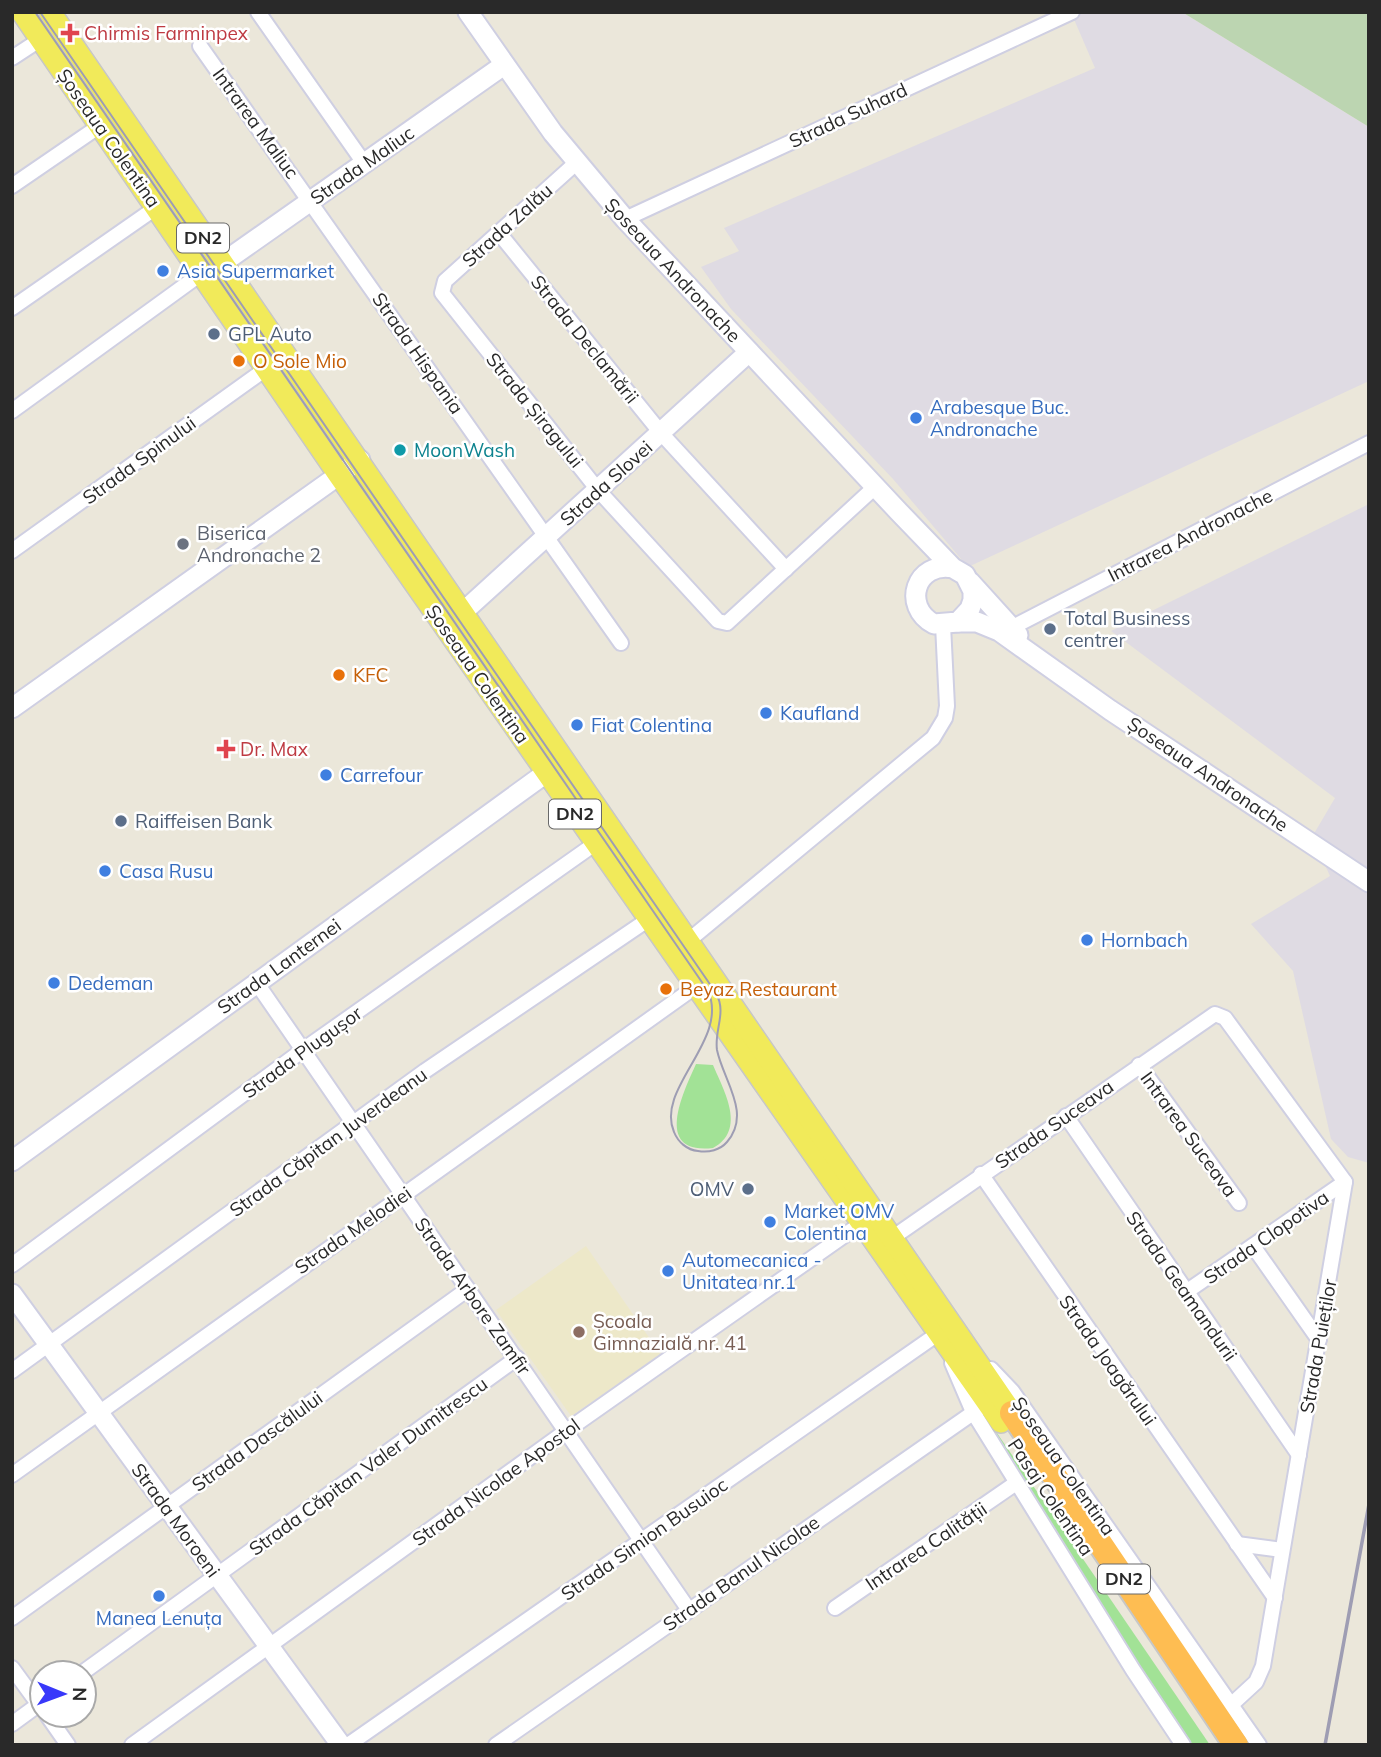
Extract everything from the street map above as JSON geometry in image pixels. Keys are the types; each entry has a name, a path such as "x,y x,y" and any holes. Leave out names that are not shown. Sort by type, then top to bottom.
{"highway":[{"name":"Pasaj Colentina","path":"993,1413 1220,1745"},
{"name":"Pasaj Colentina","path":"993,1413 1236,1745"}],"main road":[{"name":"Șoseaua Colentina","path":"22,12 157,207 211,269 360,460 462,613 892,1238 993,1413"},
{"name":"Șoseaua Colentina","path":"50,12 211,269 267,368 339,475 862,1223 948,1332"}],"street":[{"path":"258,12 364,163"},
{"name":"Șoseaua Andronache","path":"468,12 576,163 625,219 953,568"},
{"name":"Strada Suhard","path":"625,219 1072,12"},
{"path":"12,58 41,39"},
{"name":"Intrarea Maliuc","path":"200,46 311,201"},
{"name":"Strada Maliuc","path":"211,269 504,65"},
{"path":"12,186 101,125"},
{"name":"Strada Zalău","path":"441,289 445,281 576,163"},
{"name":"Strada Hispania","path":"311,201 621,643"},
{"path":"12,308 157,207"},
{"name":"Strada Declamării","path":"499,233 661,433 786,569"},
{"path":"12,411 211,269"},
{"name":"Strada Șiragului","path":"441,289 444,297 598,490 721,623 730,621 875,487"},
{"name":"Strada Slovei","path":"462,613 749,352"},
{"name":"Strada Spinului","path":"12,551 267,368"},
{"name":"Intrarea Andronache","path":"1011,628 1369,443"},
{"path":"12,708 360,460"},
{"name":"Șoseaua Andronache","path":"899,512 920,549 921,577"},
{"path":"936,567 953,568 970,582 973,600 965,616 951,624 926,619 915,604 916,585 921,577 936,567"},
{"name":"Șoseaua Andronache","path":"970,582 1048,665"},
{"path":"688,941 933,738 945,718 947,706 951,624"},
{"name":"Șoseaua Andronache","path":"951,624 990,626 1369,882"},
{"name":"Strada Lanternei","path":"12,1161 546,773"},
{"name":"Strada Plugușor","path":"12,1265 303,1050 596,844"},
{"name":"Strada Căpitan Juverdeanu","path":"12,1371 354,1123 649,919"},
{"name":"Strada Arbore Zamfir","path":"256,982 689,1610"},
{"name":"Strada Melodiei","path":"12,1475 695,987"},
{"name":"Strada Suceava","path":"892,1238 1139,1065 1219,1014 1225,1018 1345,1182"},
{"name":"Intrarea Suceava","path":"1139,1065 1239,1203"},
{"name":"Strada Geamandurii","path":"1066,1116 1299,1455"},
{"name":"Strada Joagărului","path":"981,1174 1275,1598"},
{"name":"Strada Clopotiva","path":"1186,1292 1345,1182"},
{"name":"Strada Puieților","path":"1230,1705 1250,1689 1260,1675 1320,1340 1345,1182"},
{"name":"Strada Nicolae Apostol","path":"132,1745 567,1430 862,1223"},
{"path":"1253,1245 1320,1340"},
{"name":"Strada Dascălului","path":"12,1618 468,1289"},
{"name":"Strada Moroeni","path":"12,1294 341,1745"},
{"name":"Șoseaua Colentina","path":"948,1332 993,1413 1016,1483 1183,1745"},
{"name":"Șoseaua Colentina","path":"948,1332 1012,1391 1259,1745"},
{"name":"Strada Simion Busuioc","path":"348,1745 642,1540 948,1332"},
{"name":"Strada Căpitan Valer Dumitrescu","path":"98,1662 517,1358"},
{"name":"Strada Banul Nicolae","path":"496,1745 689,1610 993,1413"},
{"name":"Intrarea Calității","path":"835,1608 1016,1483"},
{"path":"1237,1544 1282,1550"},
{"path":"12,1668 28,1689"},
{"path":"12,1724 28,1715"},
{"path":"57,1729 68,1745"}],"shaded area":[{"path":"1083,12 1182,12 1369,127 1369,381 968,567 893,479 731,309 701,267 739,251 724,228 1095,68 1073,17"},
{"path":"1369,504 1369,1163 1348,1157 1331,1139 1293,971 1251,924 1330,876 1312,837 1335,798 1111,631"},
{"name":"Școala Gimnazială nr. 41","path":"586,1246 661,1355 571,1416 496,1310"}],"green space":[{"path":"1182,12 1369,12 1369,127"},
{"path":"696,1064 713,1065 730,1110 729,1131 713,1148 694,1148 683,1142 678,1132 680,1104"},
{"path":"984,1414 1210,1745 1188,1745 980,1415"}],"tram line":[{"path":"35,12 708,991 712,1009 709,1028 674,1098 671,1115 674,1132 687,1147 706,1152 721,1147 734,1131 737,1120 734,1096 717,1050 720,1008 716,993 40,12"}],"railway":[{"path":"1325,1745 1369,1504"}],"place":[{"name":"Chirmis Farminpex","path":"70,33"},
{"name":"Asia Supermarket","path":"163,271"},
{"name":"GPL Auto","path":"214,334"},
{"name":"O Sole Mio","path":"239,361"},
{"name":"Arabesque Buc. Andronache","path":"916,418"},
{"name":"MoonWash","path":"400,450"},
{"name":"Biserica Andronache 2","path":"183,544"},
{"name":"Total Business centrer","path":"1050,629"},
{"name":"KFC","path":"339,675"},
{"name":"Kaufland","path":"766,713"},
{"name":"Fiat Colentina","path":"577,725"},
{"name":"Dr. Max","path":"226,749"},
{"name":"Carrefour","path":"326,775"},
{"name":"Raiffeisen Bank","path":"121,821"},
{"name":"Casa Rusu","path":"105,871"},
{"name":"Hornbach","path":"1087,940"},
{"name":"Dedeman","path":"54,983"},
{"name":"Beyaz Restaurant","path":"666,989"},
{"name":"OMV","path":"748,1189"},
{"name":"Market OMV Colentina","path":"770,1222"},
{"name":"Automecanica - Unitatea nr.1","path":"668,1271"},
{"name":"Școala Gimnazială nr. 41","path":"579,1332"},
{"name":"Manea Lenuța","path":"159,1596"}]}
